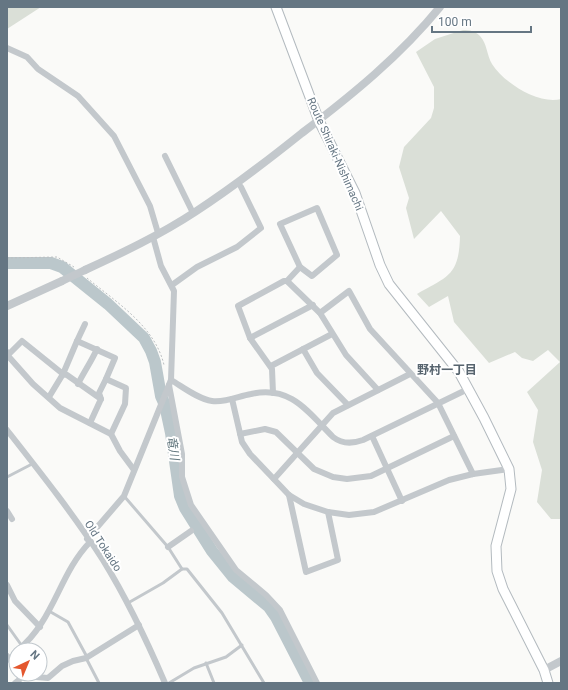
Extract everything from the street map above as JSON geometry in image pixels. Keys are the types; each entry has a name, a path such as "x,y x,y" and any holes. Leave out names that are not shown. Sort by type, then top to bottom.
{"main road":[{"name":"Route Shiraki-Nishimachi","path":"276,7 319,121 355,193 380,265 389,284 401,302 451,359 468,388 509,469 511,489 496,546 497,572 503,589 544,670 548,683"}],"street":[{"path":"7,306 83,272 155,235 193,213 249,175 355,93 395,56 440,7"},
{"path":"7,48 26,57 38,69 78,96 114,136 150,206 161,266 172,285 175,301 169,385 182,454 182,477 191,505 236,570 275,604 285,619 317,683"},
{"path":"165,156 193,213"},
{"path":"172,285 197,267 237,247 261,228 241,186"},
{"path":"317,208 337,255 312,276 300,267 280,224 317,208"},
{"path":"273,393 271,366 250,338 238,306 287,281 300,267"},
{"path":"287,281 320,313 346,355 378,390"},
{"path":"320,313 349,291 370,329 438,403 473,474"},
{"path":"250,338 312,305"},
{"path":"49,397 63,374 86,324"},
{"path":"271,366 332,334"},
{"path":"101,399 63,374 22,341 8,353 9,357 33,384 60,408 111,434 120,451 134,470"},
{"path":"77,341 115,358 99,393 101,399 90,423"},
{"path":"78,384 83,374 89,367 97,349"},
{"path":"303,349 318,373 348,405"},
{"path":"274,479 333,413 410,374"},
{"path":"106,379 126,388 125,404 111,434"},
{"path":"169,385 206,400 213,401 232,399 254,393 273,393 284,395 297,401 332,437 342,442 355,443 468,388"},
{"path":"26,642 40,627 79,554 124,496 157,411 169,385"},
{"path":"232,399 242,442 250,454 289,495 304,504 328,512 349,515 367,514 402,501 429,487 473,474 509,469"},
{"name":"Old Tokaido","path":"7,430 34,463 103,560 139,625 166,683"},
{"path":"240,434 258,430 270,430 280,435 314,469 333,477 361,478 371,476 387,469 454,436"},
{"path":"372,436 402,501"},
{"path":"289,495 306,572 338,560 328,512"},
{"path":"7,511 12,519"},
{"path":"168,547 190,530"},
{"path":"7,585 15,601 40,627"},
{"path":"48,678 68,663 87,657 114,638 139,625"},
{"path":"544,670 561,661"}],"lane":[{"path":"7,477 34,463"},
{"path":"124,496 168,547 182,569"},
{"path":"127,603 163,583 182,569 187,569 222,613 264,683"},
{"path":"49,611 68,622 99,683"},
{"path":"7,624 16,642"},
{"path":"169,683 206,663 226,657 242,645"},
{"path":"206,663 214,683"}],"path":[{"path":"7,258 58,257 83,272 151,335 159,346 164,364"}],"shaded area":[{"path":"7,7 41,7 7,29"},
{"path":"463,30 472,31 480,36 484,42 492,64 513,85 533,96 543,99 561,99 561,519 551,519 537,502 542,470 533,442 538,410 527,392 560,362 548,350 533,361 522,358 515,352 489,363 454,322 448,296 429,307 417,294 437,283 450,273 457,259 460,236 441,211 414,239 406,208 409,198 399,167 404,147 431,118 434,108 434,87 416,52 435,39"}],"waterway":[{"name":"竜川","path":"7,263 51,263 62,267 108,304 144,338 155,362 161,396 165,405 171,433 180,496 185,508 212,551 233,577 269,607 276,617 310,683"}],"district":[{"name":"野村一丁目","path":"447,370"}]}
